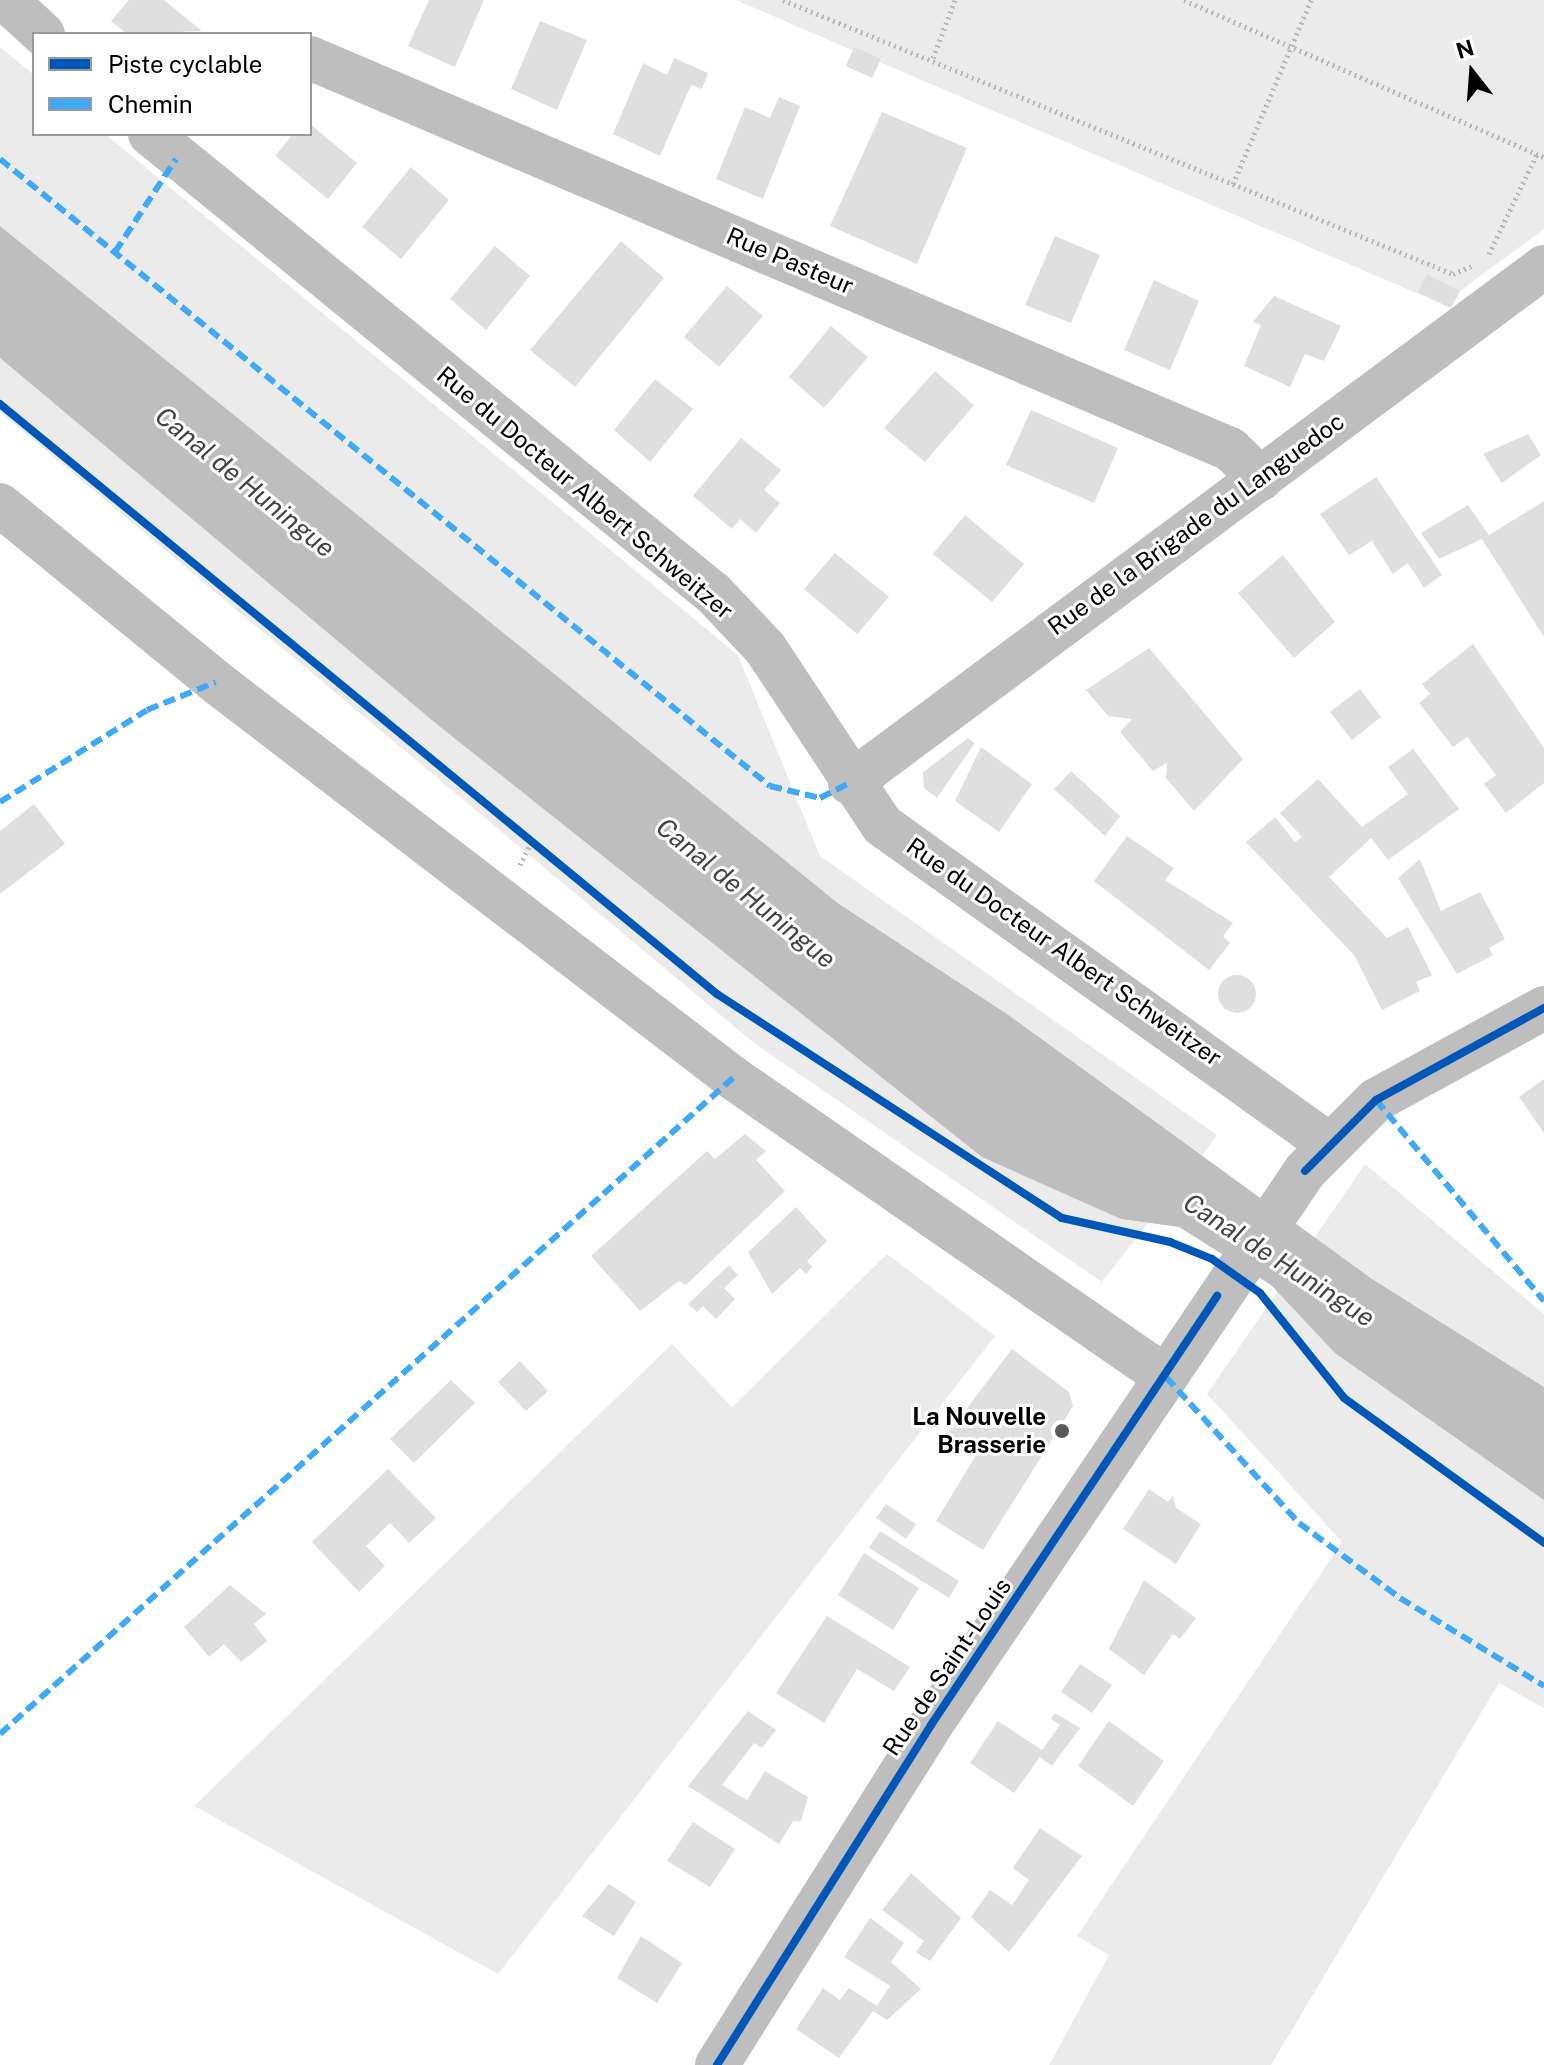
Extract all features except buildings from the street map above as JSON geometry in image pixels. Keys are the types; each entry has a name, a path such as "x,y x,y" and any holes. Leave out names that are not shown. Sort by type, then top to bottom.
{"street":[{"path":"6,0 41,32"},
{"name":"Rue Pasteur","path":"312,59 1230,449 1261,479"},
{"name":"Rue du Docteur Albert Schweitzer","path":"174,142 714,594 765,648 850,783 882,825 1316,1157"},
{"name":"Rue de la Brigade du Languedoc","path":"850,783 1544,267"},
{"path":"0,505 216,682 733,1078 1166,1377"},
{"name":"Rue de Saint-Louis","path":"717,2065 931,1725 1166,1377 1217,1296 1316,1157 1376,1100 1544,1008"}],"path":[{"path":"783,0 933,58 1453,274 1486,260 1537,154"},
{"path":"933,58 955,0"},
{"path":"1184,0 1544,157"},
{"path":"1233,184 1311,0"},
{"path":"520,828 544,848"}],"shaded area":[{"path":"736,0 1544,0 1544,229 1460,291 1451,308"},
{"path":"0,47 32,73 32,136 107,136 738,655 820,856 1217,1135 1201,1157 1007,1014 839,904 0,226"},
{"path":"0,358 439,726 982,1156 1121,1219 1148,1223 1102,1282 754,1043 0,412"},
{"path":"1365,1164 1544,1314 1544,1708 1499,1683 1271,2065 1049,2065 1109,1955 1077,1936 1342,1542 1207,1394"},
{"path":"887,1254 995,1336 498,1974 194,1806 672,1344 732,1407"}],"water":[{"name":"Canal de Huningue","path":"0,226 839,904 1007,1014 1372,1279 1544,1387 1544,1500 1335,1353 1271,1285 1179,1227 1121,1219 982,1157 439,726 0,358"}],"marked path":[{"path":"0,159 770,786 820,798 850,783"},
{"path":"115,252 176,159"},
{"path":"0,802 147,710 216,682"},
{"path":"0,1734 733,1078"},
{"path":"1376,1100 1544,1301"},
{"path":"1166,1377 1299,1523 1400,1598 1544,1686"}],"cycle path":[{"path":"0,404 717,994 1062,1218 1170,1242 1212,1259 1260,1293 1344,1398 1544,1543"},
{"path":"1305,1171 1376,1100 1544,1008"},
{"path":"717,2065 931,1725 1217,1296"}],"place":[{"name":"La Nouvelle Brasserie","path":"1062,1431"}]}
